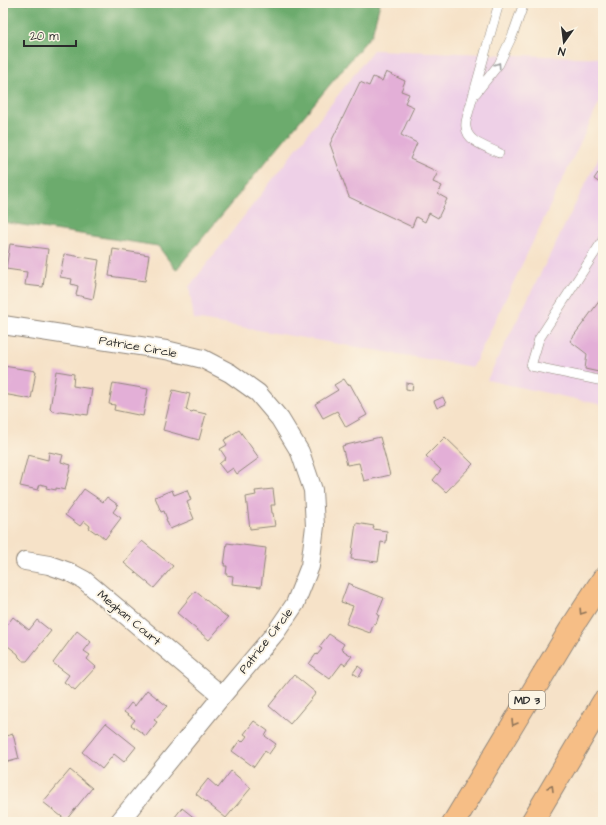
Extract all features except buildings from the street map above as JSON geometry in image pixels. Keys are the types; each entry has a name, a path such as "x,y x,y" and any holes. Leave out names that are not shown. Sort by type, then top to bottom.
{"highway":[{"name":"MD 3","path":"454,822 566,637 603,579"},
{"path":"532,822 603,702"}],"street":[{"name":"Patrice Circle","path":"3,325 166,350 203,359 230,373 258,393 280,419 300,452 313,490 315,526 310,566 295,604 280,627 119,822"},
{"name":"Meghan Court","path":"25,561 49,565 69,572 84,580 222,696"}],"lane":[{"path":"499,3 468,114 466,127 468,136 499,153"},
{"path":"474,96 500,64 524,3"},
{"path":"603,240 539,339 531,366 603,381"}],"shaded area":[{"path":"373,50 603,58 603,95 473,367 194,319 189,287"},
{"path":"603,149 603,405 487,380"}],"green space":[{"path":"3,3 380,3 372,34 176,270 158,246 3,222"}]}
